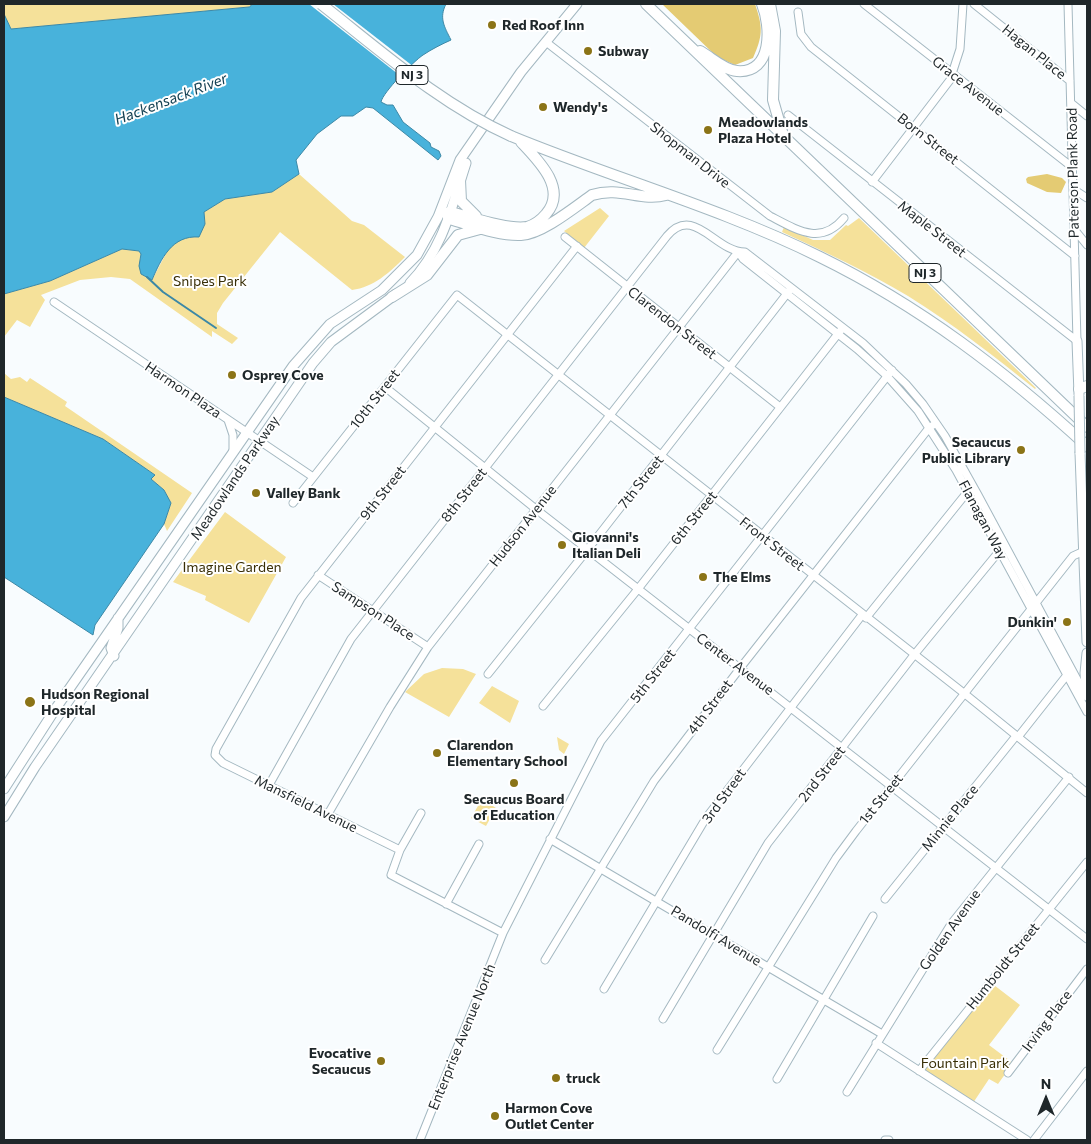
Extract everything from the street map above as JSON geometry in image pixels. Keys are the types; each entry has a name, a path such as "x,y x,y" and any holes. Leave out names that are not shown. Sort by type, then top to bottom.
{"highway":[{"name":"NJ 3","path":"321,4 434,92 474,117 514,137 792,244 839,266 897,299 958,339 1005,374 1084,450"},
{"name":"NJ 3","path":"646,4 784,138 1087,425"},
{"path":"686,42 732,70 747,70 761,61 768,45 767,23 762,4"},
{"path":"770,4 775,31 773,100 784,138"},
{"path":"392,297 427,275 458,235 486,224 528,227 538,222 548,212 552,203 552,182 547,172 514,137"},
{"path":"458,176 459,195 464,206 486,224"},
{"path":"449,215 486,224 512,234 535,232 592,195 603,191 626,192 653,198 666,195"}],"main road":[{"name":"Meadowlands Parkway","path":"4,789 118,618 246,432 313,341 330,324 382,290 408,266 428,239 458,176 467,152 506,91 577,4"},
{"name":"Meadowlands Parkway","path":"4,818 35,767 114,656 314,363 331,342 392,297 421,272 436,250 449,215 458,176"},
{"path":"382,290 387,290 398,283 422,259 449,215"},
{"path":"1077,341 1087,348"},
{"name":"Paterson Plank Road","path":"1077,341 1082,390 1084,450 1084,551 1087,642"},
{"path":"114,656 111,648 118,628 118,618"},
{"path":"1087,653 1085,673 1087,698"}],"street":[{"name":"Grace Avenue","path":"864,4 1072,167"},
{"path":"872,182 915,128 952,74 960,49 964,4"},
{"name":"Hagan Place","path":"974,4 1070,81"},
{"name":"Paterson Plank Road","path":"1068,4 1077,341"},
{"name":"Born Street","path":"798,12 801,34 811,47 1075,256"},
{"name":"Shopman Drive","path":"546,42 770,216 793,227 817,234 832,230 844,218"},
{"path":"1071,103 1087,116"},
{"name":"Maple Street","path":"788,115 1077,341"},
{"path":"1072,189 1087,198"},
{"name":"Flanagan Way","path":"684,224 698,228 729,249 738,252 743,260 818,308 844,328 936,423 1002,549 1087,698"},
{"name":"8th Street","path":"268,785 351,639 673,229 684,224"},
{"path":"1074,228 1087,244"},
{"name":"Clarendon Street","path":"565,237 780,407"},
{"name":"9th Street","path":"215,755 216,749 292,612 318,575 577,246"},
{"name":"Hudson Avenue","path":"328,814 390,706 428,647 738,252"},
{"name":"Flanagan Way","path":"789,291 812,314 838,334 867,352"},
{"name":"7th Street","path":"488,674 588,550 789,291"},
{"name":"Front Street","path":"457,295 711,497 965,694 1087,793"},
{"name":"10th Street","path":"292,503 457,295"},
{"name":"Harmon Plaza","path":"54,302 313,478"},
{"path":"812,314 818,308"},
{"name":"6th Street","path":"543,706 844,328"},
{"name":"5th Street","path":"503,933 601,741 889,373"},
{"name":"Center Avenue","path":"385,387 537,510 791,706 944,826 995,869 1087,939"},
{"name":"Flanagan Way","path":"912,397 929,428 970,489"},
{"path":"228,420 232,435 233,451"},
{"name":"4th Street","path":"545,960 654,782 740,667 929,428 936,423"},
{"name":"3rd Street","path":"604,989 706,818 791,706 970,489"},
{"name":"2nd Street","path":"663,1018 768,843 914,655 1002,549"},
{"name":"1st Street","path":"717,1050 836,858 1068,564 1077,553 1084,551"},
{"path":"1068,564 1085,562"},
{"name":"Sampson Place","path":"318,575 428,647"},
{"name":"Flanagan Way","path":"1034,607 1087,712"},
{"path":"1067,675 1079,681"},
{"name":"Minnie Place","path":"885,900 1067,675"},
{"name":"Mansfield Avenue","path":"215,755 223,763 400,850"},
{"name":"Golden Avenue","path":"847,1092 951,924 1069,777"},
{"path":"421,813 400,850 391,876 503,933"},
{"name":"Pandolfi Avenue","path":"550,840 601,868 882,1034"},
{"path":"446,904 479,844"},
{"name":"Humboldt Street","path":"919,1071 1087,862"},
{"path":"777,1079 873,916"},
{"name":"Enterprise Avenue North","path":"420,1140 503,933"},
{"name":"Irving Place","path":"1008,1073 1087,969"},
{"path":"876,1043 1027,1140"},
{"path":"1034,1140 1087,1070"}],"green space":[{"path":"4,4 253,4 249,7 11,29 4,14"},
{"name":"Snipes Park","path":"299,174 352,221 364,225 405,257 387,274 367,286 352,290 280,232 217,313 217,324 238,338 232,344 212,331 212,337 130,279 111,277 80,280 41,295 45,300 30,327 17,320 4,337 4,294 50,281 122,249 139,251 141,254 140,259 152,280 170,246 187,236 192,237 205,224 204,212 225,199 272,192"},
{"path":"600,208 609,216 584,248 564,231"},
{"path":"859,218 1036,388 957,329 908,296 862,270 782,232 784,227 813,240 830,240 846,225 848,226"},
{"path":"4,373 11,379 20,377 27,382 30,378 67,402 65,406 192,493 167,531 164,524 171,503 164,490 151,479 155,475 103,439 4,397"},
{"name":"Imagine Garden","path":"225,512 286,557 249,623 205,600 206,596 173,582"},
{"path":"442,668 463,669 476,674 449,717 405,692 424,674"},
{"path":"492,686 519,701 510,723 479,703"},
{"path":"557,737 569,744 564,754 559,750"},
{"path":"482,799 496,808 486,826 471,818"},
{"name":"Fountain Park","path":"990,982 1020,1005 989,1045 1013,1063 998,1084 989,1079 973,1103 922,1070"}],"shaded area":[{"path":"662,4 755,4 761,31 759,44 753,58 735,65 717,57"},
{"path":"1047,174 1062,178 1066,182 1061,193 1047,192 1027,183 1026,179 1028,177"}],"water":[{"name":"Hackensack River","path":"253,4 446,4 443,14 444,26 451,40 419,58 393,84 381,102 393,105 403,122 430,143 431,147 439,151 441,156 438,160 373,108 366,107 353,116 341,116 317,134 296,160 299,174 272,192 225,199 204,212 205,224 199,237 190,237 175,244 159,264 152,280 141,274 139,266 141,254 139,251 122,249 50,281 4,294 4,14 11,29 249,7"},
{"path":"4,397 103,439 155,475 151,479 164,490 171,503 164,524 95,625 93,635 4,577"}],"pier":[{"path":"309,4 333,4 414,67 403,78"}],"waterway":[{"path":"147,277 163,292 216,328"}],"place":[{"name":"Red Roof Inn","path":"492,25"},
{"name":"Subway","path":"588,51"},
{"name":"Wendy's","path":"543,107"},
{"name":"Meadowlands Plaza Hotel","path":"708,130"},
{"name":"Osprey Cove","path":"232,375"},
{"name":"Secaucus Public Library","path":"1021,450"},
{"name":"Valley Bank","path":"256,493"},
{"name":"Giovanni's Italian Deli","path":"562,545"},
{"name":"The Elms","path":"703,577"},
{"name":"Dunkin'","path":"1067,622"},
{"name":"Hudson Regional Hospital","path":"30,702"},
{"name":"Clarendon Elementary School","path":"437,753"},
{"name":"Secaucus Board of Education","path":"514,783"},
{"name":"Evocative Secaucus","path":"381,1061"},
{"name":"truck","path":"556,1078"},
{"name":"Harmon Cove Outlet Center","path":"495,1116"}]}
